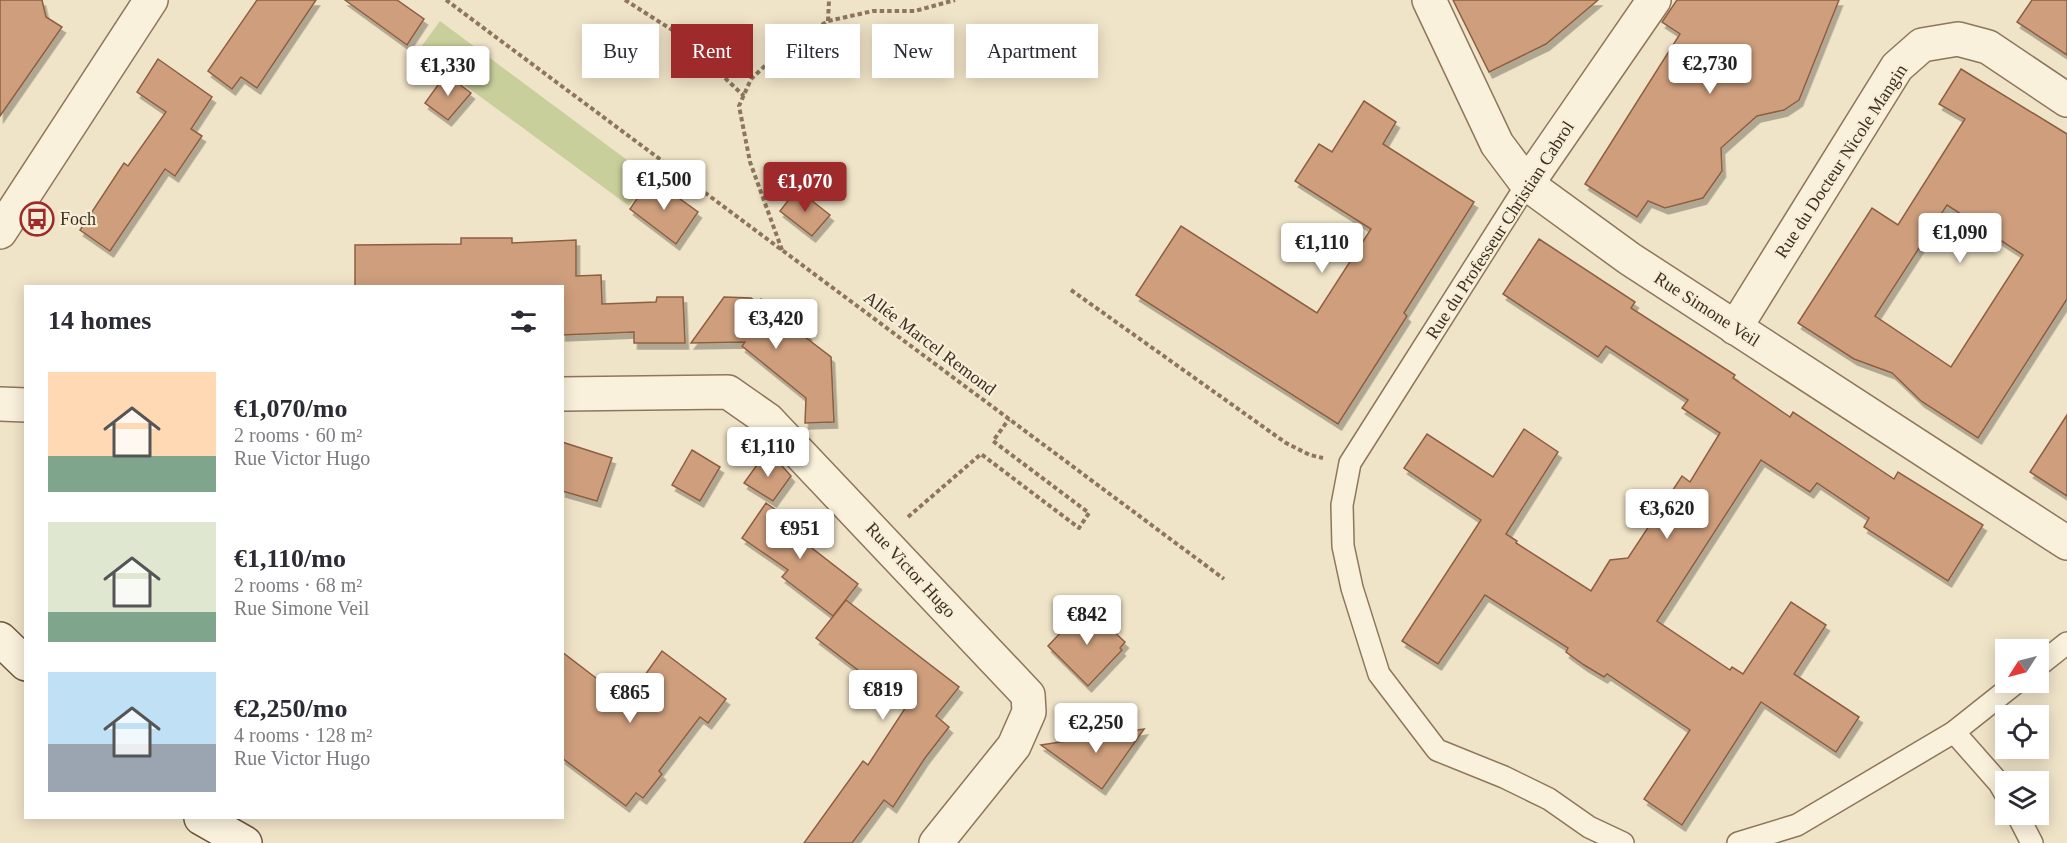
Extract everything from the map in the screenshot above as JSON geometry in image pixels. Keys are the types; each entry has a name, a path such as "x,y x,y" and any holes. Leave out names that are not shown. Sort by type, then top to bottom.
{"street":[{"path":"0,232 152,0"},
{"name":"Rue Simone Veil","path":"1429,0 1497,144 1527,184 1630,259 2067,543"},
{"name":"Rue du Professeur Christian Cabrol","path":"1527,184 1654,0"},
{"name":"Rue du Docteur Nicole Mangin","path":"1736,328 1897,67 1922,45 1958,39 1988,47 2067,100"},
{"name":"Rue Victor Hugo","path":"564,394 728,392 768,420 1028,695 1029,712 1014,746 936,843"},
{"path":"0,404 24,405"},
{"path":"0,639 24,662"},
{"path":"203,819 244,843"}],"lane":[{"name":"Rue du Professeur Christian Cabrol","path":"1350,463 1527,184"},
{"path":"1350,463 1342,505 1342,546 1352,588 1379,674 1437,750 1504,777 1549,799 1589,827 1623,843"},
{"path":"2049,657 2067,643"},
{"path":"1738,843 1797,825 1954,732 2003,693"},
{"path":"1954,732 1995,778"},
{"path":"2023,825 2032,843"}],"path":[{"name":"Allée Marcel Remond","path":"448,0 1224,579"},
{"path":"625,0 677,33 744,96"},
{"path":"828,21 829,0"},
{"path":"783,251 750,162 740,106 751,79 786,46 828,21 873,11 915,11 956,0"},
{"path":"1071,290 1286,443 1310,455 1350,463"},
{"path":"882,539 981,454 1079,528 1089,513 993,441 1009,419"}],"green space":[{"path":"440,21 650,177 629,206 418,51"}],"building":[{"path":"0,0 42,0 46,17 62,27 0,116"},
{"path":"257,0 316,0 257,88 241,77 232,89 208,71"},
{"path":"345,0 397,0 424,19 407,45"},
{"path":"1453,0 1598,0 1546,44 1489,72"},
{"path":"1677,0 1839,0 1799,100 1784,110 1757,116 1721,148 1722,171 1703,198 1665,208 1648,201 1637,217 1585,184 1680,34 1662,22"},
{"path":"2032,0 2067,0 2067,55 2017,22"},
{"path":"158,59 212,97 191,129 202,136 175,176 165,169 110,251 80,230 124,163 128,166 166,112 137,92"},
{"path":"1961,69 2067,134 2067,299 1978,438 1921,401 1892,373 1854,359 1798,323 1872,208 1898,225 1965,119 1939,104","holes":["1947,205 2023,255 1951,367 1875,316"]},
{"path":"446,74 471,93 448,120 425,103"},
{"path":"1364,101 1396,122 1383,144 1474,202 1404,313 1407,316 1338,424 1136,295 1181,226 1317,313 1371,229 1295,181 1319,144 1332,152"},
{"path":"651,178 698,212 676,244 630,209"},
{"path":"797,189 830,215 812,236 780,211"},
{"path":"461,238 512,238 512,243 576,240 576,276 601,275 602,304 656,302 657,297 683,297 685,343 634,343 634,332 564,335 564,285 355,285 355,245 461,244"},
{"path":"1539,239 1635,302 1631,308 1735,375 1733,378 1790,417 1793,412 1894,479 1898,472 1983,525 1948,581 1864,527 1869,518 1817,483 1810,492 1761,460 1657,621 1730,670 1732,667 1743,674 1791,602 1826,625 1794,674 1859,717 1836,752 1761,702 1682,825 1644,799 1690,730 1607,674 1604,677 1584,665 1566,652 1568,648 1485,595 1438,664 1402,641 1481,520 1404,468 1427,434 1493,477 1524,429 1558,452 1506,534 1517,541 1516,543 1591,591 1610,560 1628,558 1682,476 1690,482 1720,433 1682,408 1688,400 1606,346 1598,357 1503,294"},
{"path":"724,297 751,298 758,303 761,299 808,334 805,337 831,357 834,422 805,423 806,398 742,346 745,342 691,343"},
{"path":"2067,415 2067,496 2030,472"},
{"path":"564,443 612,458 597,501 564,492"},
{"path":"692,450 720,467 700,501 672,485"},
{"path":"762,458 775,458 791,476 773,501 744,483"},
{"path":"766,503 804,530 799,538 858,584 833,616 782,577 788,570 742,538"},
{"path":"846,600 959,687 936,716 949,727 925,758 893,807 884,800 852,843 804,843 863,761 868,765 906,707 816,638"},
{"path":"1081,611 1088,619 1094,613 1125,642 1120,648 1122,650 1088,686 1048,646"},
{"path":"662,651 726,699 708,723 700,717 659,771 662,774 643,798 636,793 626,806 564,760 564,654 617,694 618,692 628,699"},
{"path":"1144,729 1102,789 1041,745"}],"place":[{"name":"Foch","path":"37,219"}]}
